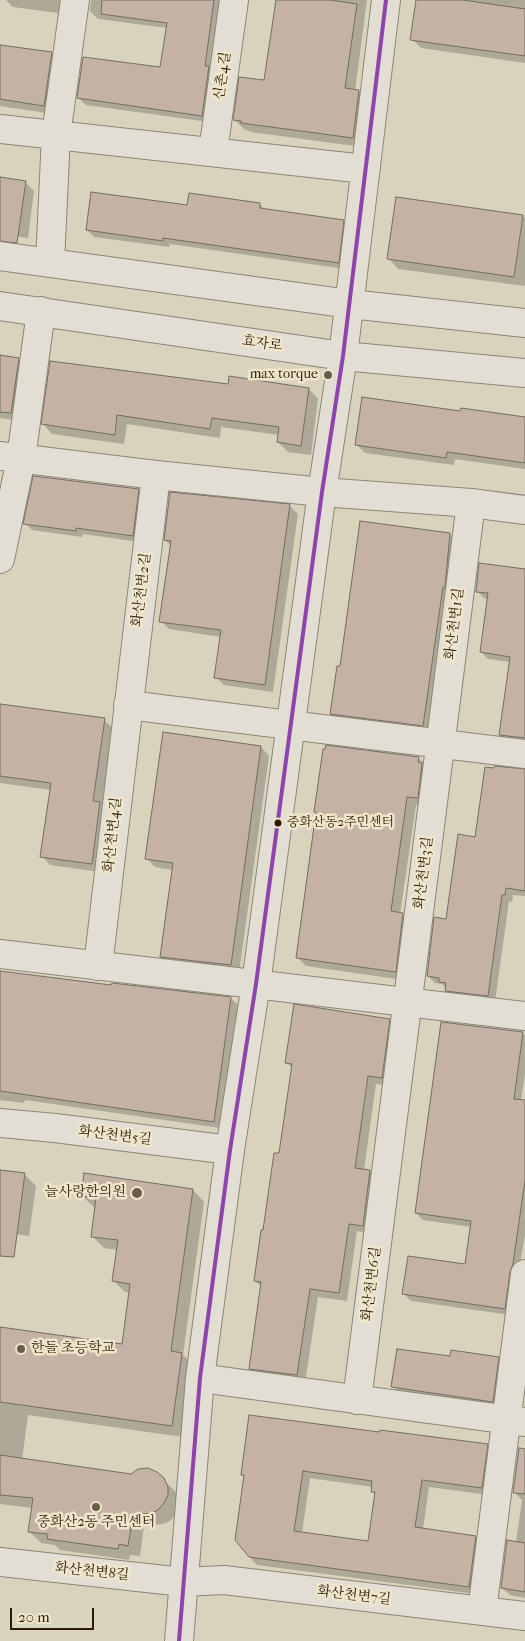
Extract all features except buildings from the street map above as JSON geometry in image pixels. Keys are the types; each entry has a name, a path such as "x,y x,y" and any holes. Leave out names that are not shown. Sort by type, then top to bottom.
{"street":[{"path":"50,263 56,135 74,0"},
{"name":"신촌4길","path":"213,152 234,0"},
{"path":"179,1641 200,1378 230,1150 256,984 322,492 343,356 386,0"},
{"path":"0,129 365,169"},
{"path":"0,256 350,304 525,323"},
{"name":"효자로","path":"0,306 343,356 525,373"},
{"path":"0,558 11,457 41,311"},
{"path":"11,457 156,475 525,510"},
{"name":"화산천변2길","path":"128,705 156,475"},
{"name":"화산천변1길","path":"440,744 471,504"},
{"path":"128,705 525,754"},
{"name":"화산천변4길","path":"98,966 128,705"},
{"name":"화산천변3길","path":"386,1167 440,744"},
{"path":"0,954 525,1016"},
{"name":"화산천변5길","path":"0,1123 64,1129 230,1150"},
{"name":"화산천변6길","path":"357,1400 386,1167"},
{"path":"482,1611 516,1420 525,1274"},
{"path":"200,1378 516,1420"},
{"name":"화산천변8길","path":"0,1562 183,1582"},
{"name":"화산천변7길","path":"183,1582 224,1580 525,1616"}],"transit line":[{"path":"179,1641 200,1378 230,1150 256,984 322,492 343,356 386,0"}],"place":[{"name":"max torque","path":"328,375"},
{"name":"중화산동2주민센터","path":"278,823"},
{"name":"늘사랑한의원","path":"137,1193"},
{"name":"한들 초등학교","path":"21,1349"},
{"name":"중화산2동 주민센터","path":"96,1507"}]}
